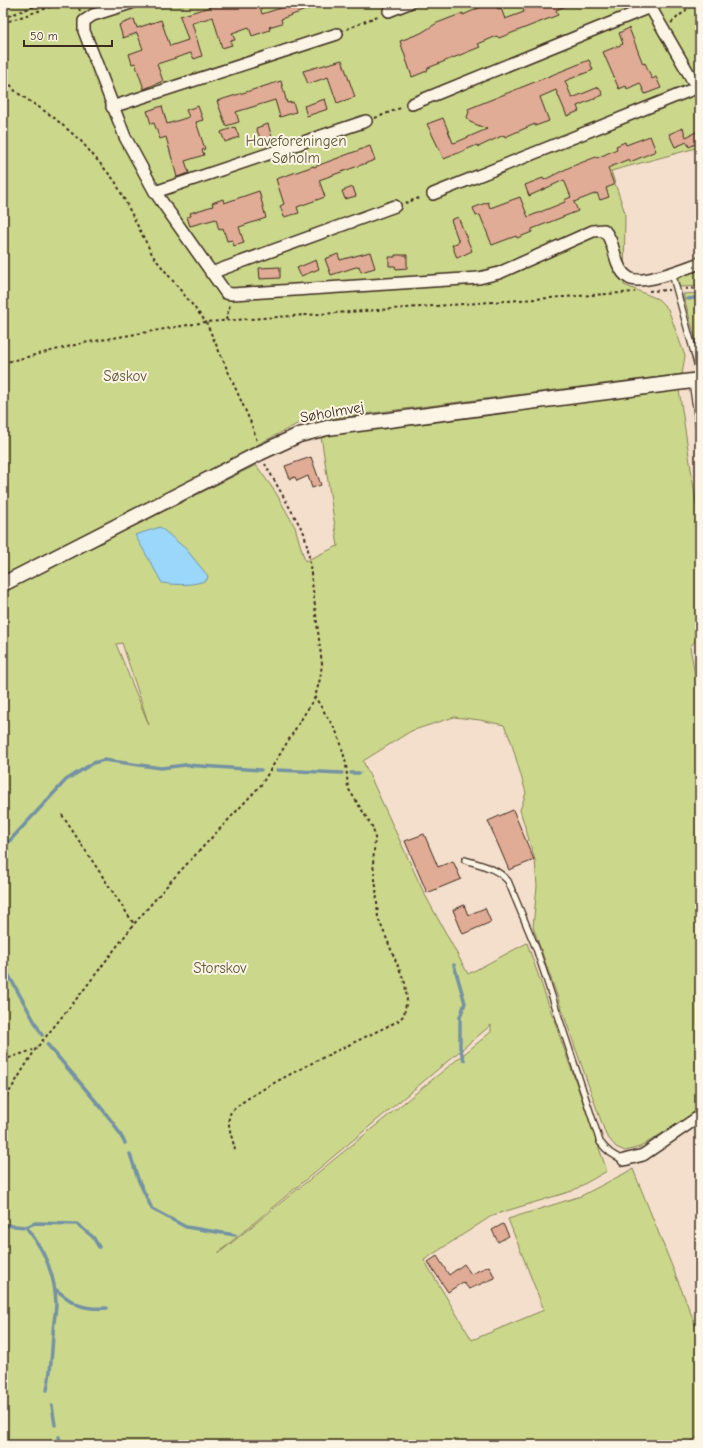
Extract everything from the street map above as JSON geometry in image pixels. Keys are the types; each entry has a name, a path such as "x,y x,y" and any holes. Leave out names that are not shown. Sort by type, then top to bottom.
{"street":[{"path":"131,3 93,16 84,21 84,31 112,107 125,136 155,192 226,293 232,294 479,278 499,273 593,231 604,230 610,236 617,263 622,272 630,278 637,280 672,273 700,263"},
{"path":"389,11 409,3"},
{"path":"412,104 649,5 698,91 433,194"},
{"path":"112,107 337,34"},
{"path":"155,192 366,121"},
{"path":"211,273 395,206"},
{"name":"Søholmvej","path":"3,584 260,452 299,435 327,428 697,378"},
{"path":"624,1160 643,1155 700,1116"}],"lane":[{"path":"672,273 697,378 700,434"},
{"path":"465,860 492,868 503,875 508,881 536,948 600,1142 614,1156 624,1160"}],"path":[{"path":"3,18 43,3"},
{"path":"3,23 62,3"},
{"path":"662,28 681,16 694,3"},
{"path":"337,34 389,11"},
{"path":"3,75 16,92 52,116 81,141 115,181 153,256 206,322 250,423 268,470 304,533 308,549 322,664 320,680 315,697 261,785 171,881 134,924 35,1050 3,1102"},
{"path":"366,121 412,104"},
{"path":"395,206 433,194"},
{"path":"644,292 700,288"},
{"path":"3,363 83,343 206,322 636,292"},
{"path":"226,320 232,294"},
{"path":"235,1150 229,1122 230,1114 236,1108 258,1091 398,1021 404,1015 407,999 405,983 378,918 373,864 375,838 373,828 348,788 346,764 341,744 336,731 315,697"},
{"path":"62,815 134,924"},
{"path":"3,1060 35,1050"}],"green space":[{"path":"3,3 65,3 66,8 80,3 700,3 700,147 611,171 625,213 624,285 658,299 668,309 685,356 682,374 301,422 3,578"},
{"path":"700,269 700,286 681,287 678,285 678,277 683,273"},
{"path":"700,293 700,355 683,294"},
{"name":"Storskov","path":"679,390 700,528 700,635 690,647 700,703 700,1110 640,1147 625,1151 616,1147 606,1135 533,927 537,886 535,860 520,810 526,793 511,741 504,725 454,717 411,731 363,761 424,893 468,974 527,943 607,1171 572,1191 493,1215 424,1260 472,1340 544,1310 508,1219 581,1196 633,1169 700,1336 700,1436 688,1443 688,1445 3,1445 3,592 256,465 276,493 295,527 305,561 338,546 321,436","holes":["122,643 149,725 116,644","491,1025 491,1032 219,1253 219,1252"]}],"water":[{"path":"160,527 186,549 208,576 207,580 185,584 162,583 135,535"}],"building":[{"path":"208,3 218,3 219,6 229,3 259,3 262,14 296,3 322,4 281,19 282,23 269,27 270,30 252,36 249,27 232,33 235,40 230,41 232,45 222,48 213,17 192,23 202,56 194,59 191,53 157,64 163,81 144,89 135,63 132,64 129,54 143,49 137,33 123,38 119,25 134,19 137,28 161,20 170,46 188,40 180,16 210,7"},
{"path":"490,3 495,3 498,9 501,8 505,19 524,12 520,3 573,3 556,10 558,15 499,38 497,36 478,44 480,47 428,68 427,71 412,77 400,41 421,33 437,23 463,13 463,15"},
{"path":"629,28 643,64 645,63 652,79 656,77 661,88 645,94 640,83 627,89 626,86 619,89 603,52 623,44 619,33"},
{"path":"342,60 355,97 337,103 328,77 308,84 303,71"},
{"path":"589,60 593,70 565,81 572,98 599,87 603,95 577,106 579,111 567,116 556,90 540,97 549,121 535,126 535,124 505,137 504,135 478,147 477,145 444,159 427,124 443,118 453,143 457,142 487,129 470,122 467,117 469,112 468,109"},
{"path":"281,81 287,103 293,102 296,112 280,117 275,100 236,112 239,122 226,126 217,101"},
{"path":"325,99 328,109 307,116 304,106"},
{"path":"162,106 167,124 189,117 186,110 198,106 203,120 196,122 205,149 202,150 204,155 185,161 189,173 177,177 166,137 160,139 154,123 151,124 147,111"},
{"path":"268,124 273,141 263,145 256,128"},
{"path":"235,127 239,137 225,142 221,132"},
{"path":"683,128 686,137 700,130 700,142 689,147 687,142 675,147 669,134"},
{"path":"650,136 656,151 630,162 629,159 608,168 614,185 606,188 609,197 600,200 597,193 574,202 578,211 532,229 532,232 517,238 516,236 492,245 480,215 476,216 473,208 488,202 490,208 520,197 528,217 565,202 564,200 571,197 564,180 529,196 525,185 543,178 544,180 570,167 596,157 597,158 617,149 616,146 625,142 626,145"},
{"path":"370,146 375,160 319,180 325,197 297,207 299,213 284,217 280,206 284,204 276,179 314,167"},
{"path":"353,187 356,196 345,199 342,191"},
{"path":"259,191 266,218 239,227 244,243 234,246 232,240 227,241 223,228 219,230 216,219 190,226 187,217 191,216 190,213 213,206 212,203 223,199 224,203"},
{"path":"458,217 472,251 457,258 452,245 459,242 451,220"},
{"path":"370,252 375,268 361,272 359,266 331,275 325,259 338,254 340,260"},
{"path":"395,255 407,255 407,268 396,269 395,266 389,266 389,257 395,257"},
{"path":"316,260 319,269 301,276 297,268"},
{"path":"280,267 280,278 260,279 259,268"},
{"path":"311,457 321,485 312,488 308,476 297,481 295,477 290,479 285,466"},
{"path":"513,810 534,860 509,870 488,821"},
{"path":"424,834 438,867 453,861 461,879 427,893 405,841"},
{"path":"464,905 468,915 485,908 491,922 463,934 453,910"},
{"path":"503,1224 509,1236 498,1242 492,1230"},
{"path":"437,1256 449,1275 464,1264 471,1274 489,1266 495,1278 469,1289 463,1282 448,1292 428,1262"}],"waterway":[{"path":"688,299 700,297"},
{"path":"3,848 66,780 93,763 104,760 161,768 185,765 261,770"},
{"path":"277,770 342,773"},
{"path":"351,773 359,773"},
{"path":"3,965 42,1035"},
{"path":"454,965 465,1003 460,1017 460,1048 464,1060"},
{"path":"47,1044 114,1124 125,1143"},
{"path":"130,1154 138,1179 152,1209 186,1227 235,1235"},
{"path":"26,1227 35,1223 77,1224 93,1237 99,1247"},
{"path":"3,1225 26,1227 38,1244 51,1272 55,1293 56,1311 47,1390"},
{"path":"55,1289 67,1299 78,1305 91,1308 107,1308"},
{"path":"52,1406 55,1425"},
{"path":"59,1437 61,1445"}],"park label":[{"name":"Haveforeningen Søholm","path":"296,150"},
{"name":"Søskov","path":"125,376"}]}
